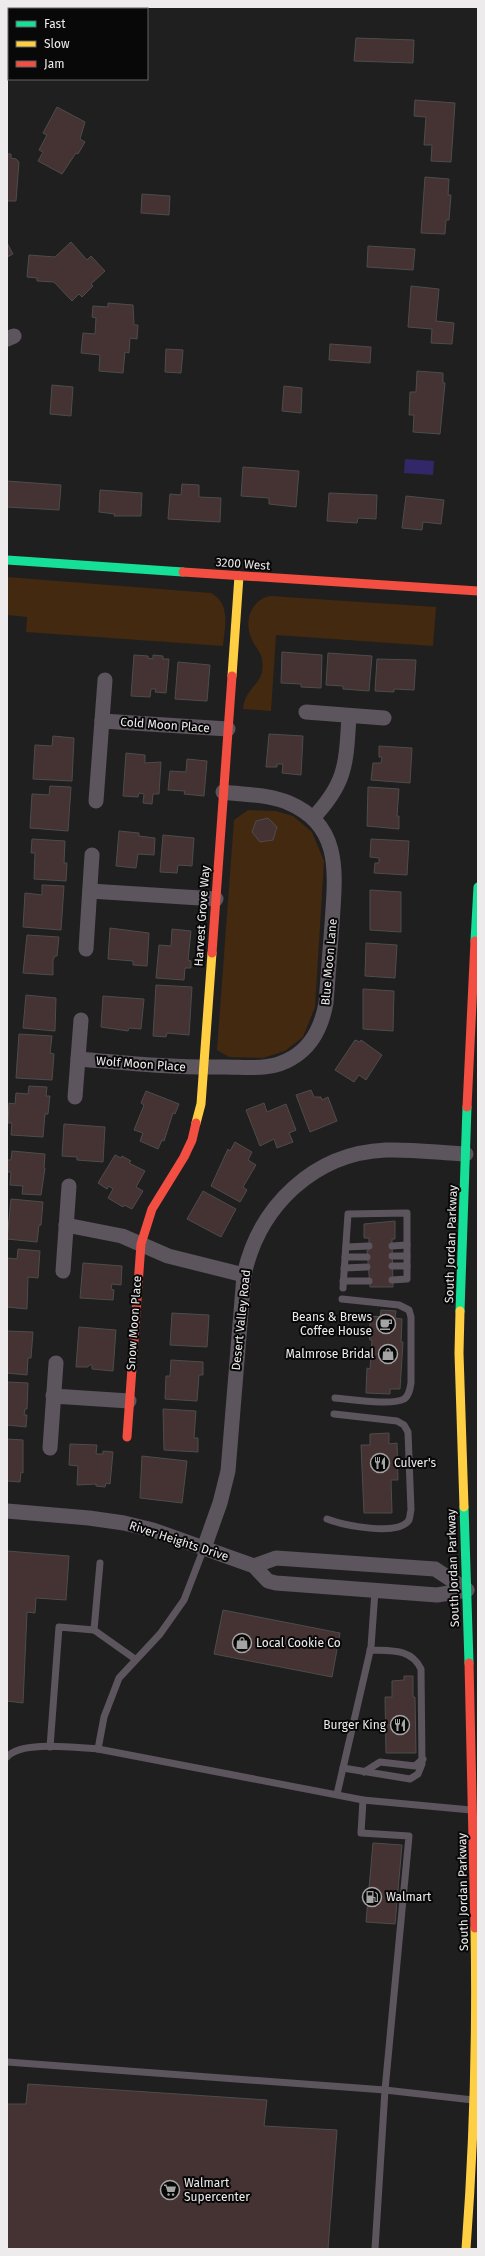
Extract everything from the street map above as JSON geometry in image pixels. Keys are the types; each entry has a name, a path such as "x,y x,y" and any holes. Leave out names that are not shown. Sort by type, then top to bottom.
{"main road":[{"name":"3200 West","path":"7,560 478,591"},
{"name":"Harvest Grove Way","path":"141,1244 152,1208 184,1157 192,1140 201,1104 239,576"},
{"name":"South Jordan Parkway","path":"466,2249 476,2101 477,2030 473,1810 472,1591 459,1353 478,887"},
{"name":"Snow Moon Place","path":"126,1437 141,1244"}],"street":[{"path":"96,801 105,680"},
{"path":"306,712 384,718"},
{"path":"223,792 277,799 302,809 312,818 334,794 344,771 350,716"},
{"name":"Cold Moon Place","path":"102,721 228,730"},
{"name":"Blue Moon Lane","path":"203,1068 262,1068 282,1063 297,1055 309,1044 321,1024 326,1003 335,872 329,843 312,818"},
{"path":"86,949 92,855"},
{"path":"90,891 216,899"},
{"path":"75,1097 81,1020"},
{"name":"Wolf Moon Place","path":"78,1059 203,1068"},
{"name":"Desert Valley Road","path":"204,1548 220,1502 228,1471 244,1275 254,1243 273,1209 285,1195 315,1171 349,1156 386,1150 466,1154"},
{"path":"63,1271 69,1186"},
{"path":"66,1225 122,1236 168,1256 244,1275"},
{"path":"50,1448 56,1363"},
{"path":"53,1396 129,1401"},
{"name":"River Heights Drive","path":"7,1512 89,1518 124,1523 153,1530 254,1566 268,1581 276,1583 375,1592 438,1595 472,1591"},
{"path":"254,1566 276,1558 435,1568 472,1591"}],"lane":[{"path":"369,1280 343,1284 348,1214 407,1213 407,1279 392,1280"},
{"path":"392,1246 407,1245"},
{"path":"346,1247 369,1246"},
{"path":"392,1256 407,1256"},
{"path":"345,1257 367,1257"},
{"path":"392,1266 407,1266"},
{"path":"344,1268 367,1267"},
{"path":"336,1398 394,1402 404,1399 409,1393 411,1383 412,1317 410,1310 399,1305 342,1300"},
{"path":"327,1519 341,1524 387,1529 400,1526 409,1520 411,1510 408,1432 404,1425 397,1421 334,1414"},
{"path":"98,1749 104,1717 119,1678 135,1659 160,1634 184,1600 204,1548"},
{"path":"94,1630 100,1563"},
{"path":"337,1794 370,1650 375,1592"},
{"path":"50,1747 59,1627 94,1630 135,1659"},
{"path":"343,1768 410,1779 418,1774 422,1758 421,1669 417,1660 402,1652 370,1650"},
{"path":"7,1757 12,1751 37,1746 98,1749 363,1800 473,1810"},
{"path":"364,1772 380,1762 415,1766 422,1758"},
{"path":"363,1800 362,1833 409,1836 385,2090 375,2249"},
{"path":"7,2062 385,2090 476,2101"}],"shaded area":[{"path":"405,459 434,461 433,475 404,473"},
{"path":"7,577 211,593 222,603 224,609 225,623 223,646 26,632 27,617 7,615"},
{"path":"270,596 436,607 433,646 276,635 271,711 243,709 246,697 260,677 263,665 261,655 250,635 248,622 249,616 254,606 259,601"},
{"path":"248,810 276,811 293,816 312,832 324,861 315,1007 303,1037 285,1051 263,1058 229,1057 217,1050 234,820"}],"building":[{"path":"356,38 414,40 413,63 354,61"},
{"path":"415,100 455,103 451,162 431,161 432,145 424,145 426,117 414,116"},
{"path":"57,107 85,122 80,139 85,142 78,154 76,153 62,174 38,161 43,152 39,150 47,135 43,133"},
{"path":"7,154 11,154 11,158 16,159 19,162 16,201 7,201"},
{"path":"425,177 449,179 448,195 451,195 449,220 446,220 445,234 421,233"},
{"path":"142,194 170,196 169,215 141,213"},
{"path":"71,242 87,260 91,256 105,271 91,284 93,286 82,297 79,294 72,301 54,282 37,281 37,278 27,277 29,255 55,257"},
{"path":"7,243 13,254 7,257"},
{"path":"368,246 415,249 413,270 367,267"},
{"path":"411,286 439,289 436,321 454,323 452,344 431,343 432,329 408,327"},
{"path":"108,303 133,305 134,325 138,325 137,339 130,338 129,353 125,352 123,373 99,371 100,355 81,353 83,333 95,334 96,318 92,317 93,306 108,307"},
{"path":"330,344 371,347 370,363 329,360"},
{"path":"166,349 183,350 181,373 165,372"},
{"path":"417,371 443,373 443,383 445,383 440,434 413,432 414,415 409,415 410,392 416,392"},
{"path":"52,385 73,387 71,416 50,414"},
{"path":"284,386 302,388 301,413 282,411"},
{"path":"243,467 299,471 296,507 269,504 269,498 241,496"},
{"path":"7,481 61,485 59,510 7,507"},
{"path":"182,484 199,485 199,497 221,498 220,522 168,519 170,494 181,495"},
{"path":"100,490 142,493 141,516 114,516 115,514 99,512"},
{"path":"329,493 377,495 376,519 358,518 357,523 327,521"},
{"path":"406,496 444,500 441,524 423,522 422,530 402,528"},
{"path":"282,652 322,655 321,688 301,687 301,684 281,683"},
{"path":"328,653 372,656 369,691 343,689 343,686 326,685"},
{"path":"134,655 148,656 148,658 153,659 153,655 163,656 163,659 169,659 166,693 155,692 156,689 151,689 150,697 131,696"},
{"path":"377,659 416,660 414,690 394,689 394,692 375,691"},
{"path":"178,662 210,665 207,701 175,699"},
{"path":"269,734 303,736 301,775 282,773 283,764 277,764 277,767 266,767"},
{"path":"53,736 74,738 72,781 33,779 35,745 52,746"},
{"path":"379,746 412,748 410,783 371,780 373,763 381,763 382,757 379,757"},
{"path":"126,753 145,755 145,763 161,762 159,794 153,794 152,804 143,803 144,794 139,793 138,797 123,796"},
{"path":"187,759 207,761 204,796 184,794 185,791 168,790 170,771 186,772"},
{"path":"50,786 71,787 68,831 30,828 32,794 49,795"},
{"path":"368,787 399,789 397,816 399,816 399,829 367,826"},
{"path":"268,818 277,827 273,840 260,842 252,832 256,821"},
{"path":"119,831 139,833 139,836 155,838 154,855 138,854 136,868 116,866"},
{"path":"163,835 194,838 192,866 178,865 177,873 160,872"},
{"path":"32,839 65,841 64,863 67,863 66,881 34,879 35,853 31,853"},
{"path":"371,839 409,841 407,875 374,873 375,863 379,863 379,858 370,857"},
{"path":"42,885 64,886 61,930 23,927 25,893 42,895"},
{"path":"370,890 401,892 401,932 370,930"},
{"path":"110,928 149,933 147,966 133,965 133,961 108,959"},
{"path":"172,929 191,931 188,960 191,961 191,968 185,968 184,980 156,978 159,945 171,946"},
{"path":"27,935 59,937 57,956 55,956 53,960 53,975 23,973"},
{"path":"366,943 397,945 395,978 365,976"},
{"path":"156,985 192,987 189,1035 167,1033 166,1037 153,1036"},
{"path":"363,989 394,991 393,1031 363,1029"},
{"path":"26,995 56,998 55,1031 23,1028"},
{"path":"103,996 144,999 141,1029 129,1028 128,1031 101,1027"},
{"path":"19,1034 52,1036 50,1053 54,1054 52,1080 16,1078"},
{"path":"355,1040 360,1042 361,1040 382,1055 366,1080 359,1075 354,1082 335,1070"},
{"path":"29,1086 47,1087 46,1096 50,1096 48,1114 45,1114 43,1137 11,1135 12,1123 8,1123 9,1103 15,1104 16,1093 28,1094"},
{"path":"311,1090 314,1097 321,1097 322,1100 328,1097 337,1121 310,1132 296,1095"},
{"path":"146,1091 179,1104 175,1114 173,1113 164,1141 162,1140 158,1149 140,1141 143,1133 134,1130 144,1105 141,1103"},
{"path":"264,1103 267,1112 286,1104 296,1130 289,1133 293,1142 277,1148 274,1139 260,1146 246,1110"},
{"path":"64,1124 105,1127 103,1162 77,1160 77,1157 62,1156"},
{"path":"235,1142 252,1152 248,1160 256,1165 243,1187 247,1190 240,1202 211,1186 228,1149 230,1151"},
{"path":"12,1151 45,1154 45,1168 41,1195 22,1194 23,1186 10,1185 11,1172 7,1172 7,1160 11,1160"},
{"path":"115,1155 121,1158 122,1156 131,1161 129,1163 145,1171 136,1187 143,1191 132,1209 124,1205 123,1207 108,1198 113,1189 109,1186 107,1189 98,1183"},
{"path":"203,1191 236,1209 221,1237 187,1219"},
{"path":"11,1199 43,1202 41,1225 39,1225 37,1242 7,1239"},
{"path":"395,1221 395,1239 392,1239 393,1287 370,1287 367,1250 369,1250 369,1238 364,1238 364,1224"},
{"path":"18,1249 40,1251 38,1278 28,1277 27,1309 7,1307 7,1258 17,1259"},
{"path":"83,1263 122,1266 121,1285 112,1284 111,1289 114,1290 113,1300 80,1298"},
{"path":"381,1310 396,1311 395,1318 402,1319 401,1342 403,1342 400,1389 390,1389 390,1394 366,1393 367,1368 370,1369 372,1340 370,1340 369,1336 371,1316 380,1317"},
{"path":"172,1313 209,1315 207,1347 170,1345"},
{"path":"79,1327 116,1330 113,1371 92,1369 92,1365 89,1365 88,1367 76,1367"},
{"path":"7,1331 33,1332 31,1358 28,1358 27,1375 7,1373"},
{"path":"171,1360 203,1362 203,1375 199,1375 197,1401 165,1399 166,1376 170,1376"},
{"path":"7,1382 28,1383 27,1409 25,1409 24,1415 27,1415 26,1427 7,1425"},
{"path":"163,1409 196,1411 194,1438 198,1438 198,1452 164,1450"},
{"name":"Culver's","path":"389,1433 389,1444 397,1443 398,1480 391,1480 392,1513 364,1513 361,1445 370,1445 370,1434"},
{"path":"7,1439 23,1440 23,1473 21,1472 20,1482 7,1481"},
{"path":"70,1444 97,1445 96,1454 103,1454 103,1451 113,1452 110,1484 106,1483 105,1487 96,1486 96,1484 77,1485 78,1466 69,1465"},
{"path":"142,1456 187,1461 182,1503 140,1498"},
{"path":"7,1551 69,1556 66,1600 36,1598 35,1613 27,1612 23,1703 7,1701"},
{"path":"223,1610 340,1633 332,1677 214,1654"},
{"name":"Burger King","path":"404,1676 413,1676 416,1753 386,1753 385,1697 392,1697 392,1681 404,1680"},
{"path":"373,1843 402,1845 395,1924 366,1922"},
{"name":"Walmart Supercenter","path":"28,2084 267,2100 264,2126 337,2130 328,2249 7,2249 7,2104 26,2104"}],"traffic: fast":[{"path":"7,560 183,572"},
{"path":"475,941 478,887"},
{"path":"460,1311 467,1107"},
{"path":"464,1507 469,1663"}],"traffic: slow":[{"path":"232,676 239,576"},
{"path":"196,1123 201,1104 212,953"},
{"path":"460,1311 459,1353 464,1507"},
{"path":"466,2249 474,2088 476,2008 475,1928"}],"traffic: jam":[{"path":"183,572 478,591"},
{"path":"212,953 232,676"},
{"path":"467,1107 475,941"},
{"path":"127,1437 141,1244 152,1209 184,1157 192,1140 196,1123"},
{"path":"469,1663 475,1928"}],"place":[{"name":"Beans & Brews Coffee House","path":"386,1324"},
{"name":"Malmrose Bridal","path":"388,1354"},
{"name":"Culver's","path":"380,1463"},
{"name":"Local Cookie Co","path":"242,1643"},
{"name":"Burger King","path":"400,1725"},
{"name":"Walmart","path":"372,1897"},
{"name":"Walmart Supercenter","path":"170,2190"}]}
